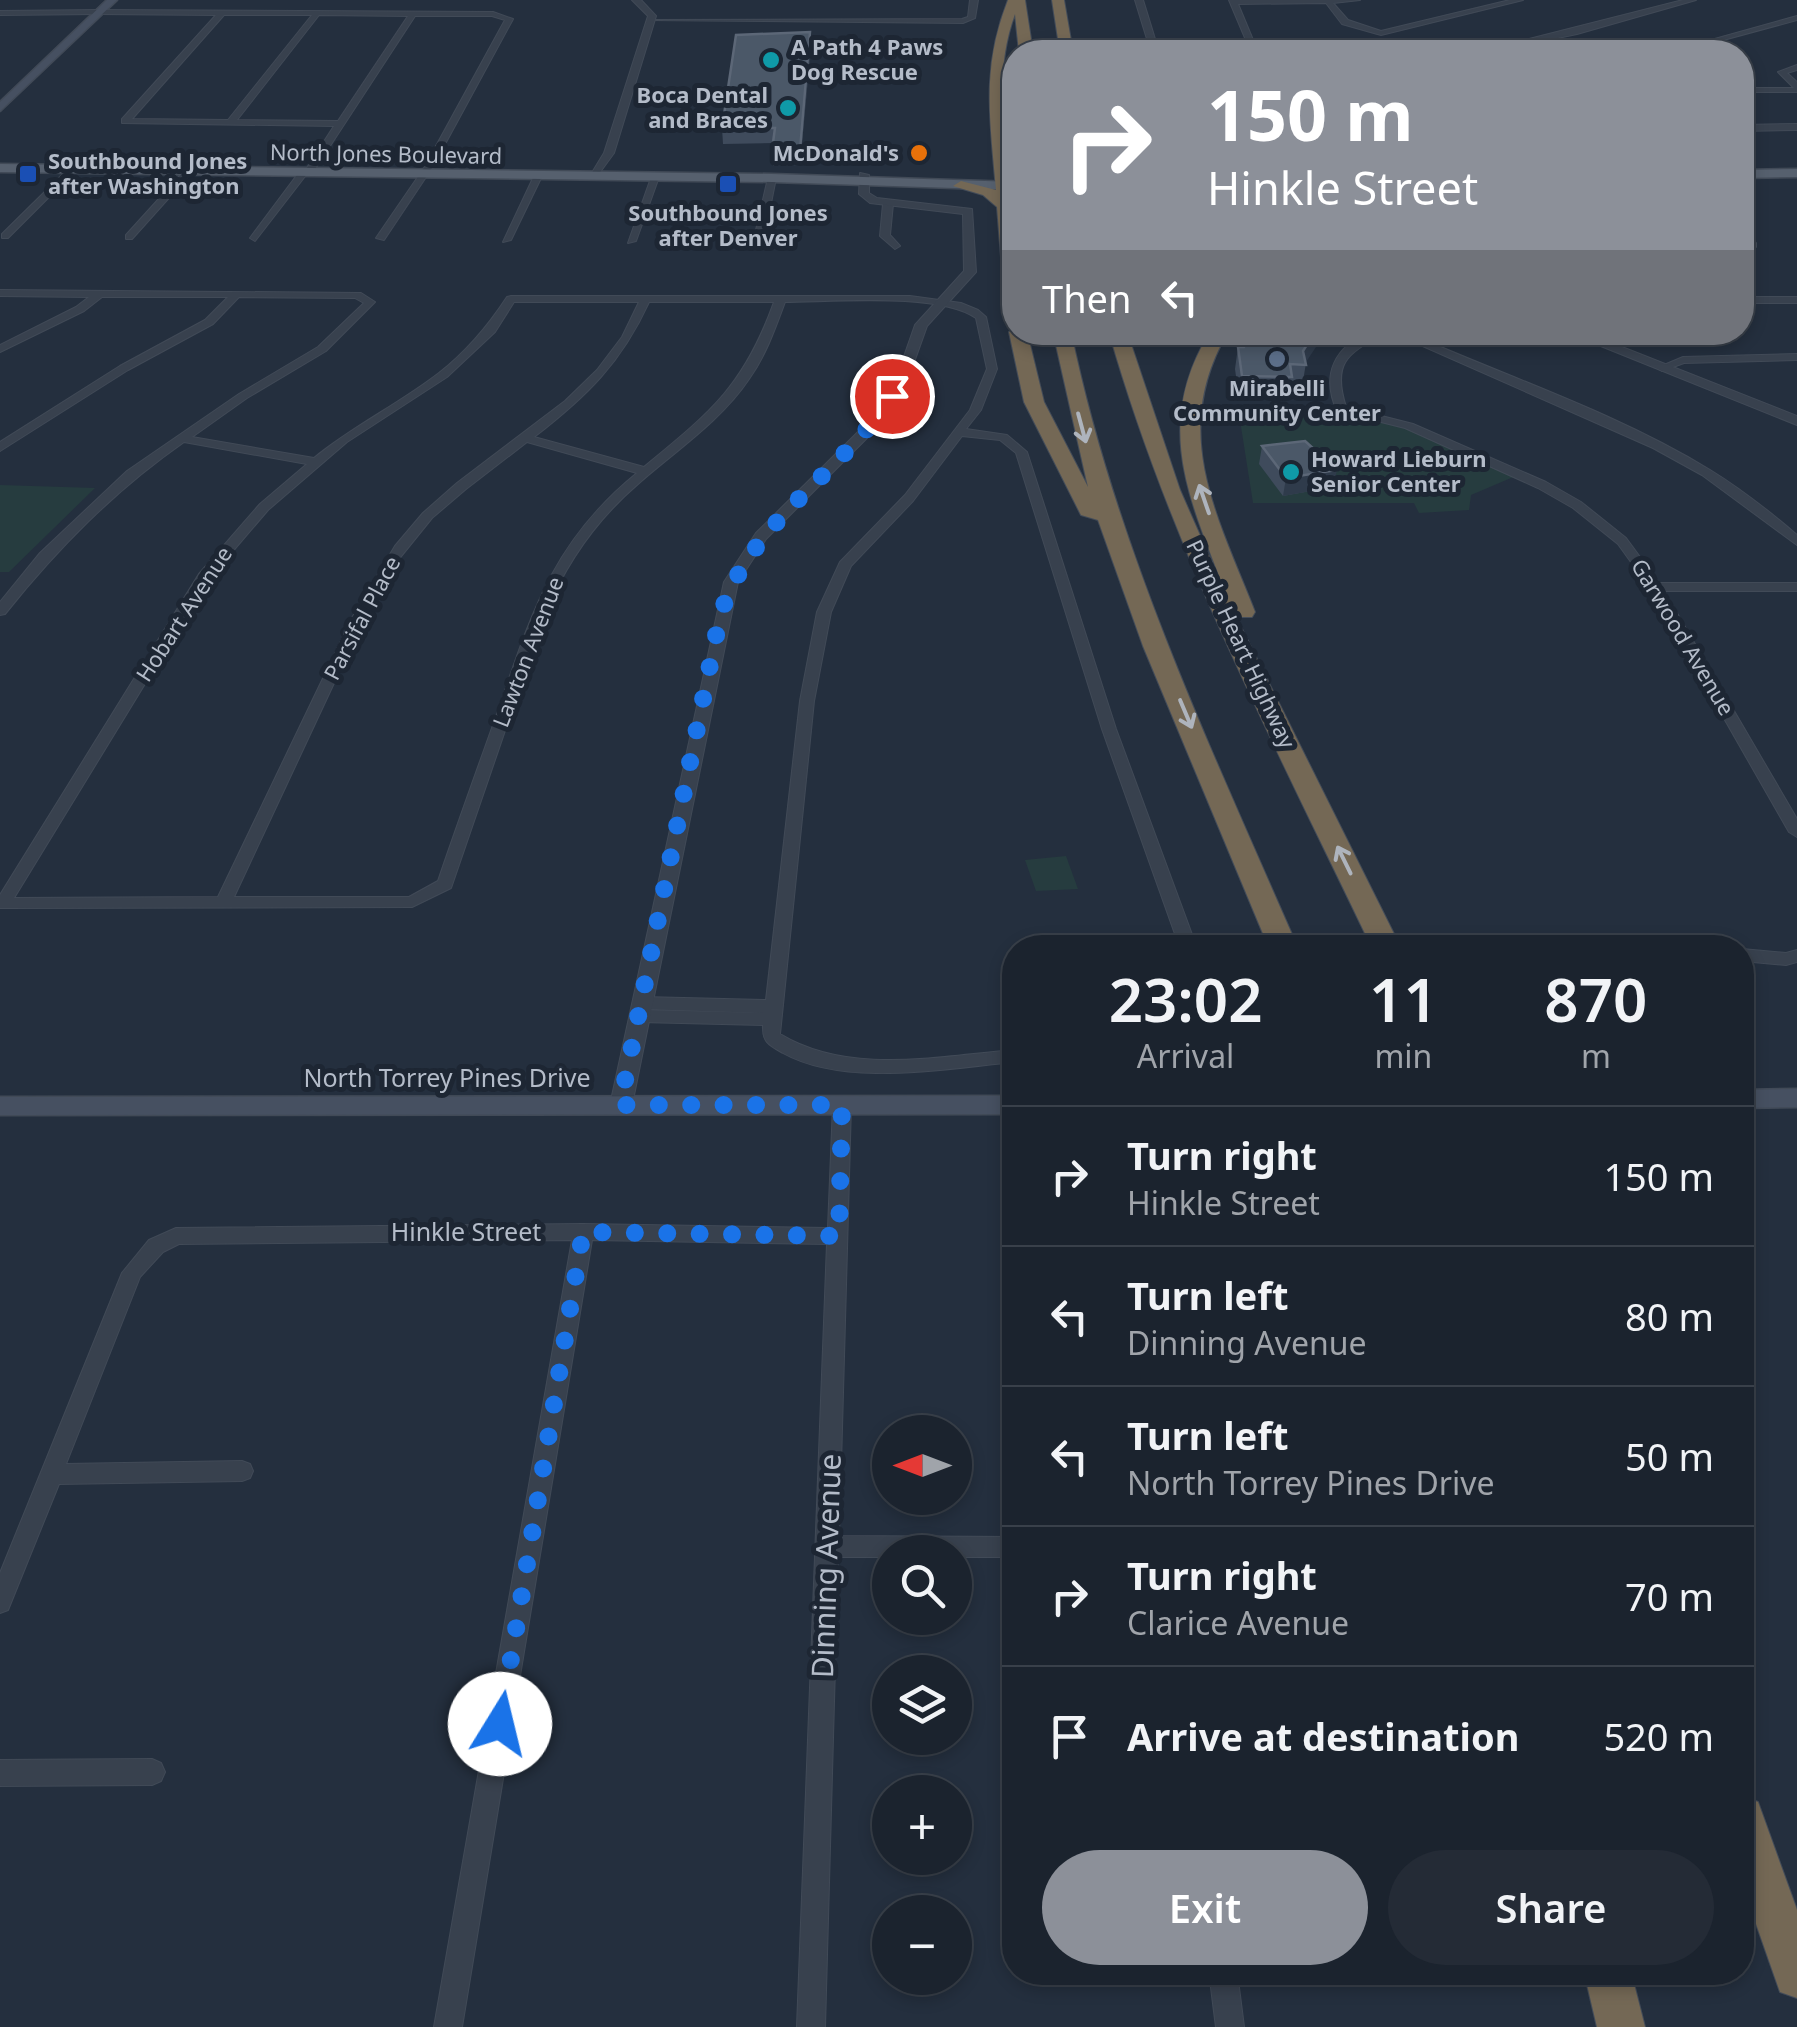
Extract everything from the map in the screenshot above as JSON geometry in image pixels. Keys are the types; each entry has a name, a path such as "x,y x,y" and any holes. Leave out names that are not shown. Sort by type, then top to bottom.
{"highway":[{"path":"1016,0 1024,40"},
{"path":"1002,135 995,64 998,42 1016,0"},
{"path":"1058,0 1067,40"},
{"path":"961,186 988,192 1002,187"},
{"path":"1021,345 1034,402 1149,624"},
{"path":"1065,345 1096,480 1149,624 1279,935"},
{"name":"Purple Heart Highway","path":"1122,345 1170,491 1380,935"},
{"path":"1213,345 1191,383 1186,412 1188,450 1294,756"},
{"path":"1754,1852 1797,1975"},
{"path":"1610,1985 1621,2027"}],"main road":[{"path":"0,108 112,0"},
{"name":"North Jones Boulevard","path":"0,168 864,178 1002,185"},
{"path":"1754,174 1797,173"},
{"name":"North Jones Boulevard","path":"864,178 961,186"},
{"path":"1754,1099 1797,1098"},
{"name":"North Torrey Pines Drive","path":"0,1106 1002,1105"}],"street":[{"path":"596,176 609,153 651,20 652,11 636,0"},
{"path":"651,20 968,20 974,0"},
{"path":"1140,0 1152,40"},
{"path":"1250,40 1233,1 1356,0"},
{"path":"1328,2 1346,22 1381,33 1519,0"},
{"path":"1539,40 1692,0"},
{"path":"0,13 503,16 508,19 422,174 381,238"},
{"path":"222,14 125,121 342,124"},
{"path":"230,123 316,15"},
{"path":"255,238 342,124 412,15"},
{"path":"1716,40 1797,18"},
{"path":"1797,67 1782,72 1797,88"},
{"path":"1754,90 1797,88"},
{"path":"1754,128 1797,127"},
{"path":"5,236 73,170"},
{"path":"129,237 189,171"},
{"path":"506,240 538,176"},
{"path":"631,242 655,177"},
{"path":"758,243 772,178"},
{"path":"620,1105 720,616 731,582 761,536 870,427 906,368 921,325 968,276 969,213 952,206 888,204 866,196 864,178"},
{"path":"888,204 886,236 895,246"},
{"path":"0,293 366,298 368,308 322,350 180,438 80,520 0,611"},
{"path":"0,349 80,308 98,294"},
{"path":"0,447 110,377 209,322 236,295"},
{"path":"646,297 942,304 967,308 981,318 992,364 984,394 909,498 845,565 824,612 808,702 771,1037 791,1054 837,1065 1002,1057"},
{"name":"Hobart Avenue","path":"2,903 204,577 264,507 315,462 443,375 491,330 511,299 646,297"},
{"name":"Parsifal Place","path":"223,903 368,598 388,565 433,507 593,380 616,355 638,321 646,297"},
{"name":"Lawton Avenue","path":"223,903 412,902 430,896 445,884 556,573 608,505 709,421 736,391 762,357 781,298"},
{"path":"1754,300 1797,300"},
{"name":"Garwood Avenue","path":"1357,345 1332,375 1341,409 1409,426 1577,505 1622,541 1654,587 1797,832"},
{"path":"1426,345 1685,458 1730,485 1797,540"},
{"path":"1604,345 1797,422"},
{"path":"1662,368 1683,360 1797,357"},
{"path":"960,432 1003,438 1021,452 1099,698 1185,935"},
{"path":"522,437 648,472"},
{"path":"180,438 315,462"},
{"path":"1654,587 1797,587"},
{"path":"2,903 223,903"},
{"path":"1754,956 1797,956"},
{"path":"641,1009 774,1012"},
{"name":"Dinning Avenue","path":"811,2027 842,1105"},
{"path":"448,2027 583,1232"},
{"name":"Hinkle Street","path":"50,1474 132,1273 156,1246 176,1236 583,1232 839,1236"},
{"path":"0,1602 50,1474 242,1471"},
{"path":"828,1546 1002,1547"},
{"path":"0,1774 152,1772"},
{"path":"1225,1985 1230,2027"}],"green space":[{"path":"1322,409 1409,426 1518,475 1471,495 1469,510 1419,513 1414,503 1253,503 1239,414 1302,415"},
{"path":"0,485 95,488 9,572 0,572"},
{"path":"1066,856 1078,889 1036,891 1025,860"}],"building":[{"path":"810,32 800,150 772,150 775,128 722,128 736,35"},
{"path":"1307,345 1303,351 1306,365 1290,364 1292,377 1242,376 1238,347"},
{"path":"1305,441 1337,470 1286,478 1262,446"}],"place":[{"name":"A Path 4 Paws Dog Rescue","path":"771,60"},
{"name":"Boca Dental and Braces","path":"788,108"},
{"name":"McDonald's","path":"919,153"},
{"name":"Southbound Jones after Washington","path":"28,174"},
{"name":"Southbound Jones after Denver","path":"728,184"},
{"name":"Mirabelli Community Center","path":"1277,359"},
{"name":"Howard Lieburn Senior Center","path":"1291,472"}],"route":[{"path":"500,1724 583,1232 839,1236 842,1105 620,1105 720,616 731,582 761,536 850,452 892,396"}]}
